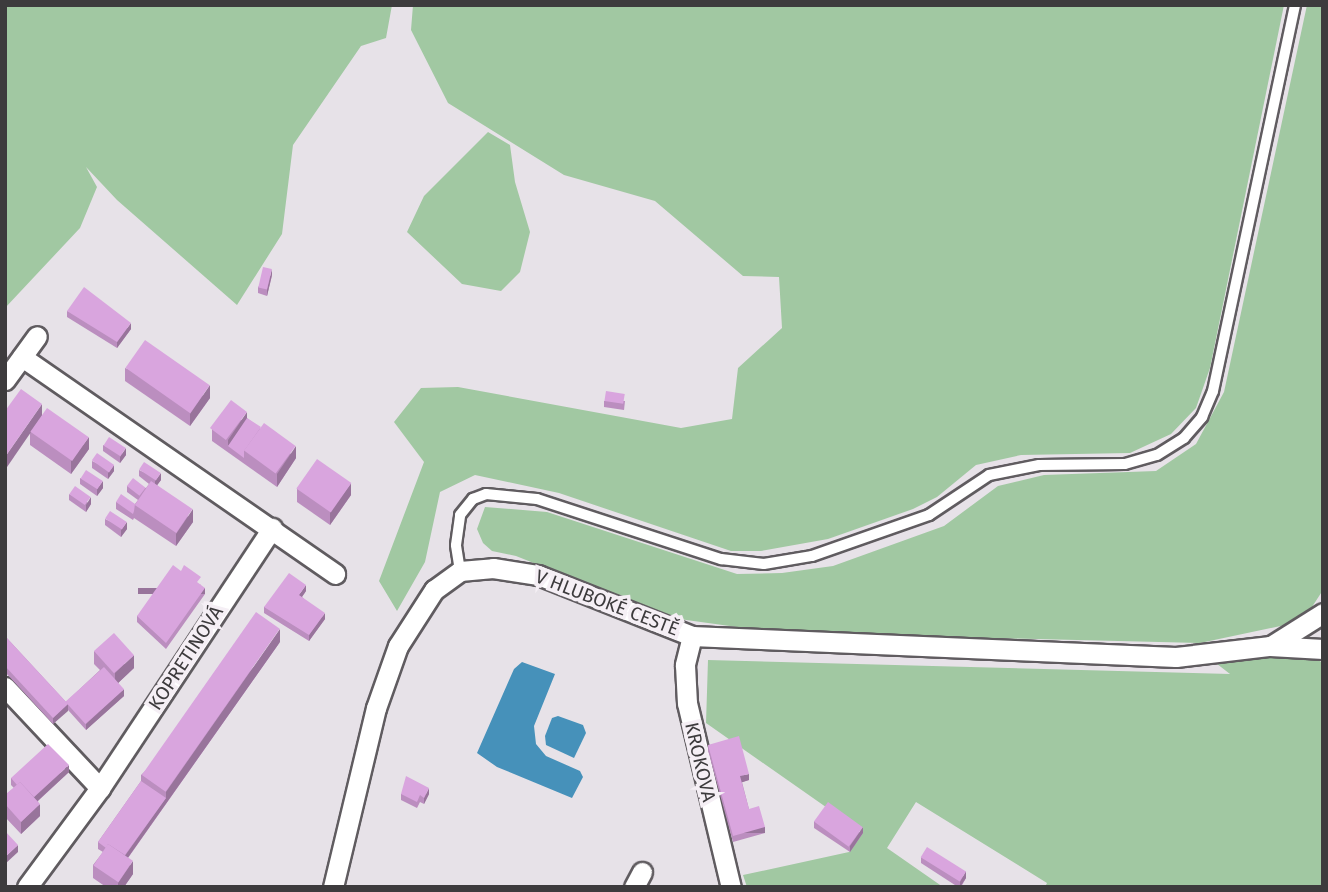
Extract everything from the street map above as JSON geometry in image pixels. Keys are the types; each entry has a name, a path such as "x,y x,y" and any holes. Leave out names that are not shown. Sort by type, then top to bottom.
{"street":[{"path":"5,380 37,336"},
{"path":"22,357 335,574"},
{"name":"KOPRETINOVÁ","path":"27,887 100,788 272,528"},
{"name":"V HLUBOKÉ CESTĚ","path":"460,570 493,568 538,575 692,636 1176,657 1270,646 1323,649"},
{"path":"334,887 376,708 398,646 434,590 460,570"},
{"name":"V HLUBOKÉ CESTĚ","path":"1270,646 1323,613"},
{"name":"KROKOVA","path":"692,636 685,665 687,703 731,887"},
{"path":"5,687 100,788"}],"lane":[{"path":"460,570 456,545 460,515 473,499 486,494 537,499 721,559 764,564 812,556 929,515 989,475 1039,465 1125,464 1157,455 1184,438 1202,417 1213,391 1295,5"}],"green space":[{"path":"5,5 392,5 386,38 361,46 293,145 282,234 237,305 117,200 86,167 97,187 80,228 5,308"},
{"path":"413,5 1284,5 1210,368 1196,408 1171,434 1130,453 1021,455 976,465 937,497 913,509 828,539 761,551 731,551 559,493 475,475 440,492 425,562 397,611 379,581 424,462 394,422 421,388 458,387 681,428 732,419 738,368 782,328 779,277 743,276 655,201 564,175 448,103 411,30"},
{"path":"1307,5 1323,5 1323,590 1310,610 1290,624 1200,643 780,633 672,618 516,556 492,551 483,543 477,529 485,507 547,512 737,574 782,573 833,566 944,526 998,486 1044,475 1156,471 1196,444 1224,392"},
{"path":"488,132 510,145 515,182 530,232 520,272 501,291 462,284 407,232 424,196"},
{"path":"1260,653 1316,657 1323,664 1323,887 1045,887 1047,883 916,802 887,848 943,887 747,887 743,875 849,852 863,833 706,723 708,660 1230,674 1212,660"}],"water":[{"path":"522,662 555,674 534,726 536,744 546,756 580,771 583,777 572,798 497,767 477,753 514,669"},
{"path":"558,716 583,725 586,733 574,758 546,745 545,736 552,718"}],"building":[{"path":"263,267 272,269 267,289 258,287"},
{"path":"84,287 131,323 117,342 67,311"},
{"path":"145,340 210,385 190,413 125,368"},
{"path":"21,389 42,404 5,457 5,411"},
{"path":"606,391 625,394 623,404 604,401"},
{"path":"231,400 247,412 226,440 210,428"},
{"path":"47,408 89,437 72,461 30,432"},
{"path":"247,418 261,427 244,451 244,458 228,446"},
{"path":"264,423 296,446 276,473 244,451"},
{"path":"109,437 126,448 120,456 104,445"},
{"path":"97,453 114,465 109,472 92,460"},
{"path":"317,459 351,483 331,513 296,488"},
{"path":"144,462 161,473 156,480 139,470"},
{"path":"86,470 103,481 97,489 81,478"},
{"path":"133,478 146,488 139,496 127,486"},
{"path":"151,481 192,509 176,533 135,505"},
{"path":"75,486 91,497 85,505 69,494"},
{"path":"121,494 135,504 133,514 116,502"},
{"path":"110,511 127,522 122,529 105,519"},
{"path":"173,565 181,571 184,565 201,577 197,582 205,588 166,643 137,616"},
{"path":"289,573 306,585 299,595 325,613 309,635 264,607"},
{"path":"256,612 280,629 166,792 142,775"},
{"path":"114,633 134,655 114,673 94,651"},
{"path":"5,636 68,704 53,718 5,666"},
{"path":"104,667 124,689 85,724 65,702"},
{"path":"739,736 749,774 740,776 749,809 759,806 765,827 733,836 708,745"},
{"path":"48,744 69,765 34,797 20,782 17,785 11,778"},
{"path":"406,776 429,788 424,798 420,795 417,802 401,794"},
{"path":"141,781 166,798 125,855 108,844 106,848 98,842"},
{"path":"20,782 40,804 21,822 5,804 5,795"},
{"path":"828,802 863,827 849,847 814,821"},
{"path":"5,831 18,845 5,857"},
{"path":"108,844 133,861 118,882 93,866"},
{"path":"927,847 966,871 960,882 921,857"}]}
